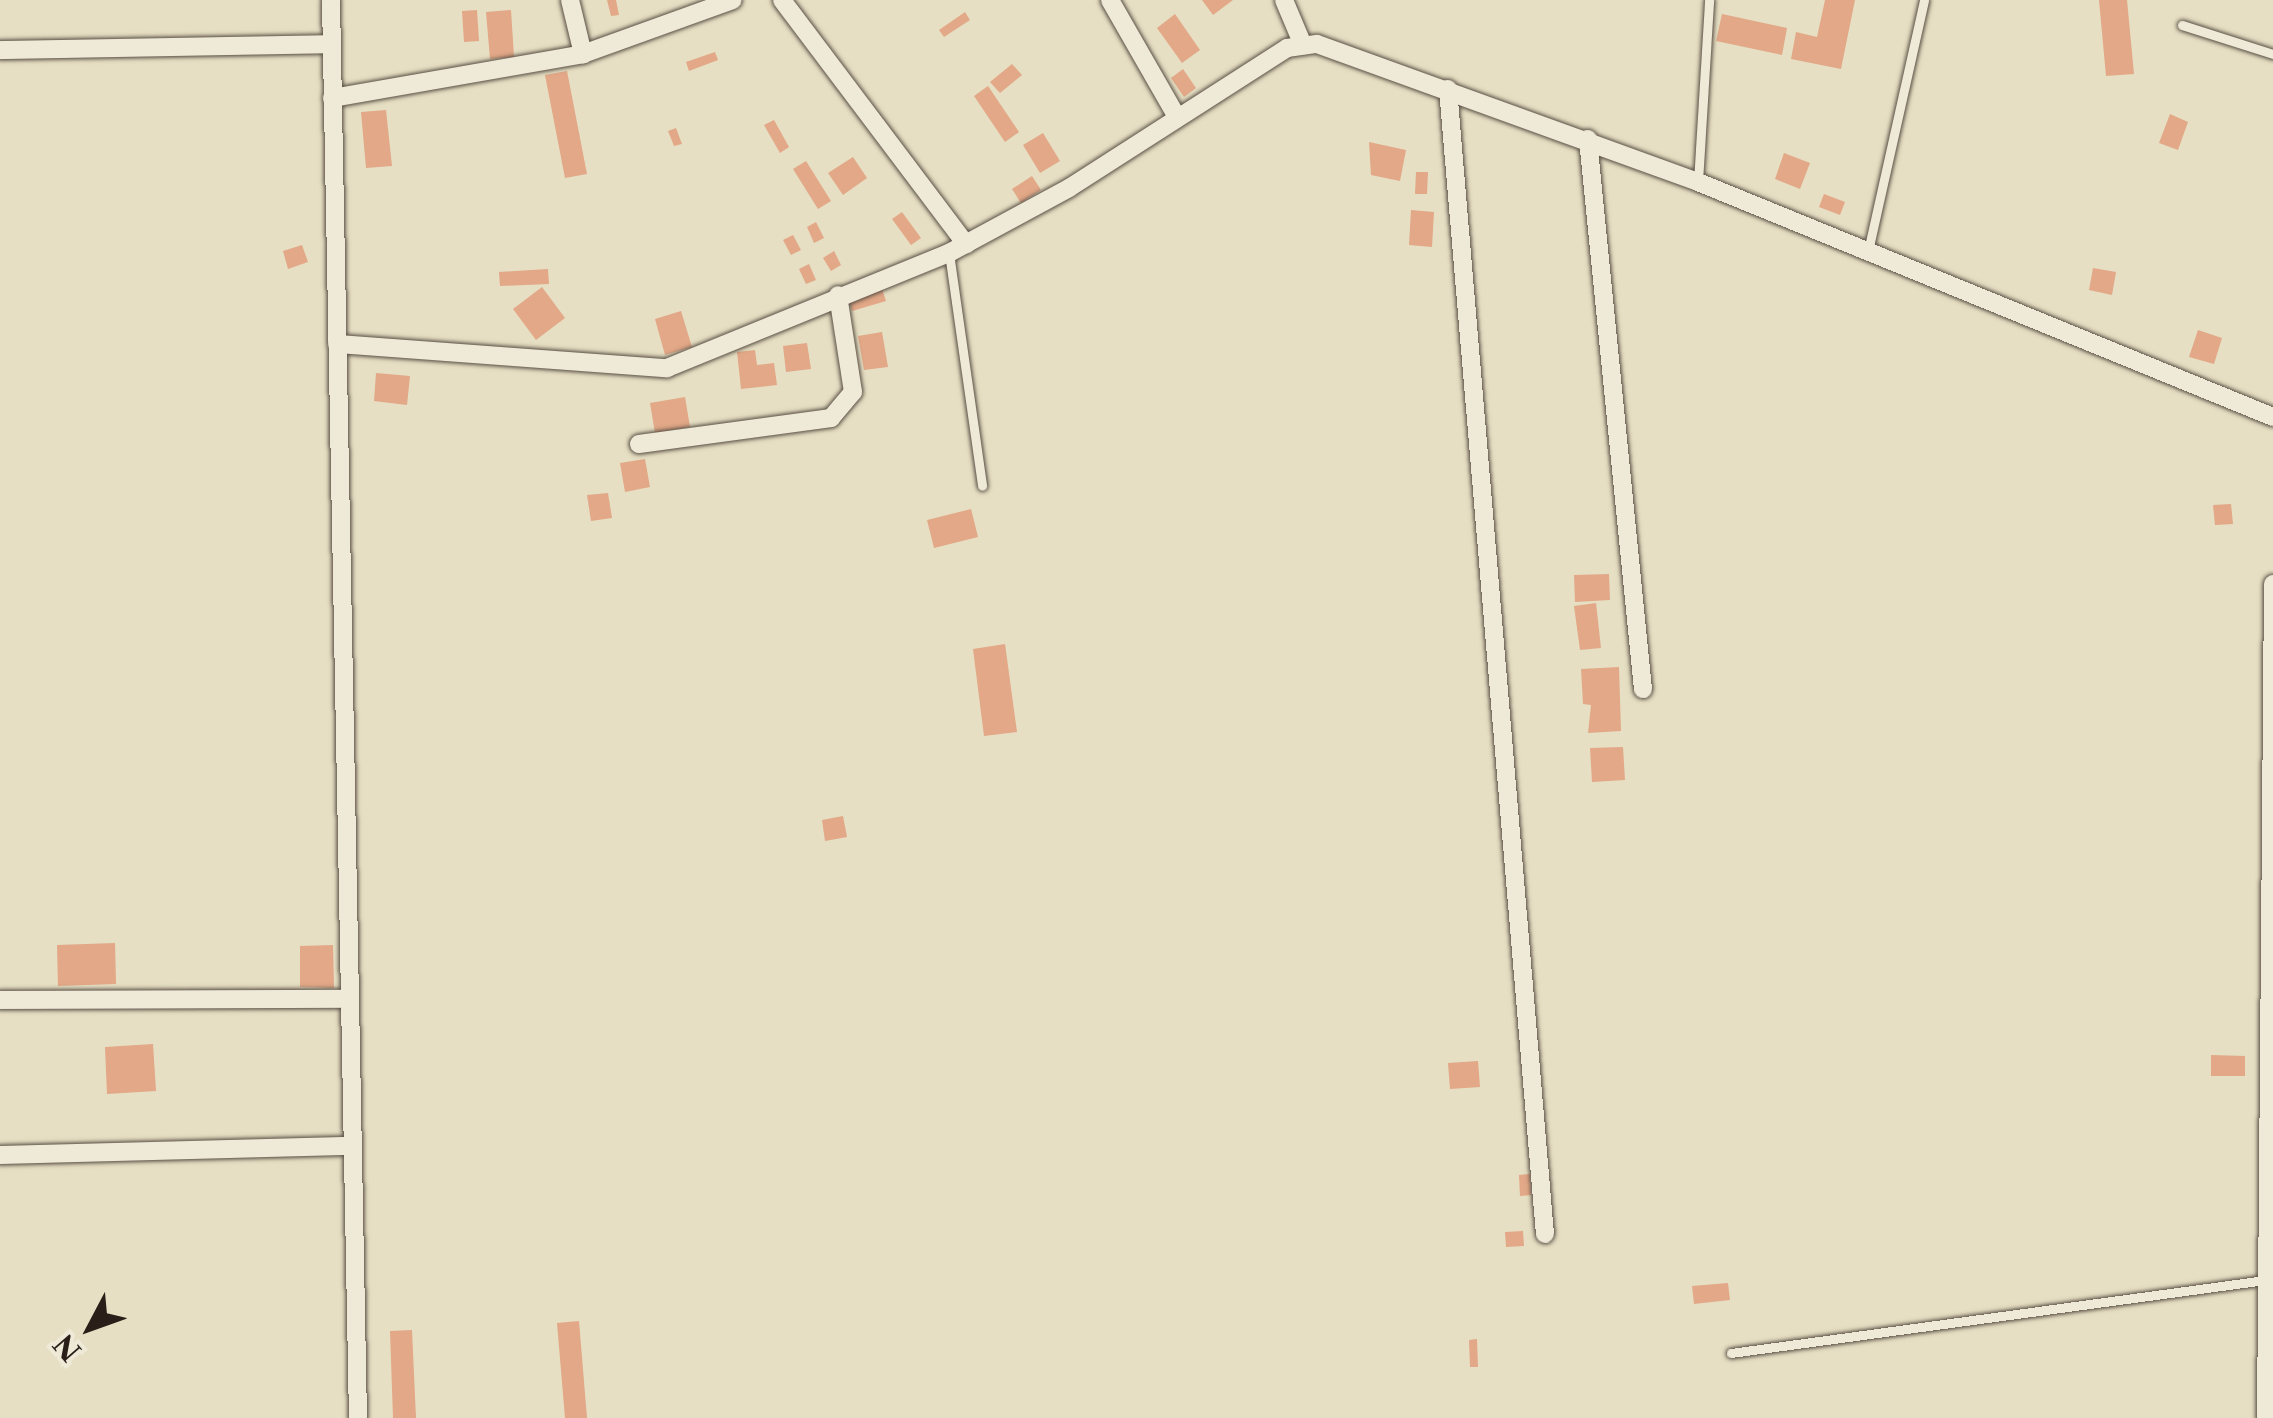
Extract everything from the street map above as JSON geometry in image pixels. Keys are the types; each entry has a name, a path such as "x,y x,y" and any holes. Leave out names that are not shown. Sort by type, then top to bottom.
{"street":[{"path":"331,0 358,1418"},
{"path":"570,0 583,54"},
{"path":"332,98 583,54 733,0"},
{"path":"782,0 966,244"},
{"path":"1110,0 1177,117"},
{"path":"1284,0 1303,46"},
{"path":"0,50 331,44"},
{"path":"337,344 667,368 838,294 949,253 1069,188 1287,48 1318,44 1588,139 2273,416"},
{"path":"1448,89 1545,1234"},
{"path":"1588,139 1643,689"},
{"path":"638,444 831,418 852,392 838,294"},
{"path":"2266,1418 2273,584"},
{"path":"0,1000 350,999"},
{"path":"0,1155 353,1146"}],"lane":[{"path":"1698,182 1709,0"},
{"path":"1868,254 1924,0"},
{"path":"2182,25 2273,54"},
{"path":"949,253 982,486"},
{"path":"1731,1353 2265,1280"}],"building":[{"path":"607,0 616,0 619,15 611,16"},
{"path":"1202,0 1233,0 1213,15"},
{"path":"1825,0 1855,0 1841,69 1791,59 1796,32 1817,37"},
{"path":"2099,0 2127,0 2134,74 2106,76"},
{"path":"477,10 479,41 464,42 462,11"},
{"path":"511,10 514,57 490,59 486,12"},
{"path":"965,12 970,20 944,37 939,30"},
{"path":"1175,14 1200,50 1182,63 1157,28"},
{"path":"1722,14 1787,28 1782,55 1716,41"},
{"path":"715,52 718,60 689,71 686,62"},
{"path":"1012,64 1022,75 1000,93 990,82"},
{"path":"1183,69 1196,88 1184,97 1171,78"},
{"path":"567,71 587,174 565,178 545,75"},
{"path":"988,86 1019,132 1005,142 974,96"},
{"path":"386,110 392,166 366,168 361,112"},
{"path":"2170,114 2188,122 2178,150 2159,143"},
{"path":"774,120 789,147 780,153 764,125"},
{"path":"676,128 682,144 674,146 668,131"},
{"path":"1043,133 1060,161 1040,173 1023,145"},
{"path":"1369,142 1406,150 1400,181 1371,175"},
{"path":"1784,153 1810,163 1800,189 1775,179"},
{"path":"853,157 867,178 843,195 828,173"},
{"path":"806,161 831,201 818,209 793,169"},
{"path":"1416,172 1428,172 1427,194 1415,194"},
{"path":"1032,176 1041,190 1021,203 1012,189"},
{"path":"1824,194 1845,202 1840,215 1819,207"},
{"path":"1411,210 1434,212 1432,247 1409,245"},
{"path":"902,212 921,238 911,245 892,219"},
{"path":"816,222 824,238 814,243 807,227"},
{"path":"793,235 801,250 791,255 783,240"},
{"path":"302,245 308,262 288,269 283,251"},
{"path":"834,251 841,265 831,271 823,258"},
{"path":"809,264 816,280 806,284 799,269"},
{"path":"2093,268 2116,272 2112,295 2089,290"},
{"path":"548,269 549,284 500,286 499,272"},
{"path":"881,286 886,301 852,311 848,296"},
{"path":"542,287 565,318 536,340 513,309"},
{"path":"681,311 692,347 665,355 655,319"},
{"path":"2198,330 2222,338 2214,364 2189,357"},
{"path":"882,332 888,367 864,370 858,336"},
{"path":"807,343 811,369 786,372 783,346"},
{"path":"755,350 757,365 774,363 777,385 741,389 737,352"},
{"path":"376,373 410,376 407,405 374,401"},
{"path":"685,397 690,427 655,433 650,403"},
{"path":"645,459 650,487 625,492 620,463"},
{"path":"608,493 612,518 591,521 587,495"},
{"path":"2231,504 2233,524 2215,525 2213,505"},
{"path":"971,509 978,537 934,548 927,520"},
{"path":"1609,574 1610,600 1575,602 1574,575"},
{"path":"1596,603 1601,648 1580,650 1574,606"},
{"path":"1005,644 1017,732 984,736 973,649"},
{"path":"1619,667 1621,731 1588,733 1591,705 1583,704 1581,669"},
{"path":"1623,747 1625,780 1592,782 1590,748"},
{"path":"843,816 847,837 825,841 822,820"},
{"path":"115,943 116,984 58,986 57,945"},
{"path":"333,945 334,988 300,987 300,946"},
{"path":"153,1044 156,1091 107,1094 105,1047"},
{"path":"2211,1055 2245,1056 2245,1076 2211,1076"},
{"path":"1478,1061 1480,1087 1450,1089 1448,1063"},
{"path":"1530,1174 1531,1195 1520,1196 1519,1175"},
{"path":"1523,1231 1524,1246 1506,1247 1505,1232"},
{"path":"1728,1283 1730,1300 1694,1304 1692,1286"},
{"path":"579,1321 587,1418 565,1418 557,1323"},
{"path":"412,1330 416,1418 393,1418 390,1331"},
{"path":"1477,1339 1478,1367 1470,1367 1469,1340"}]}
